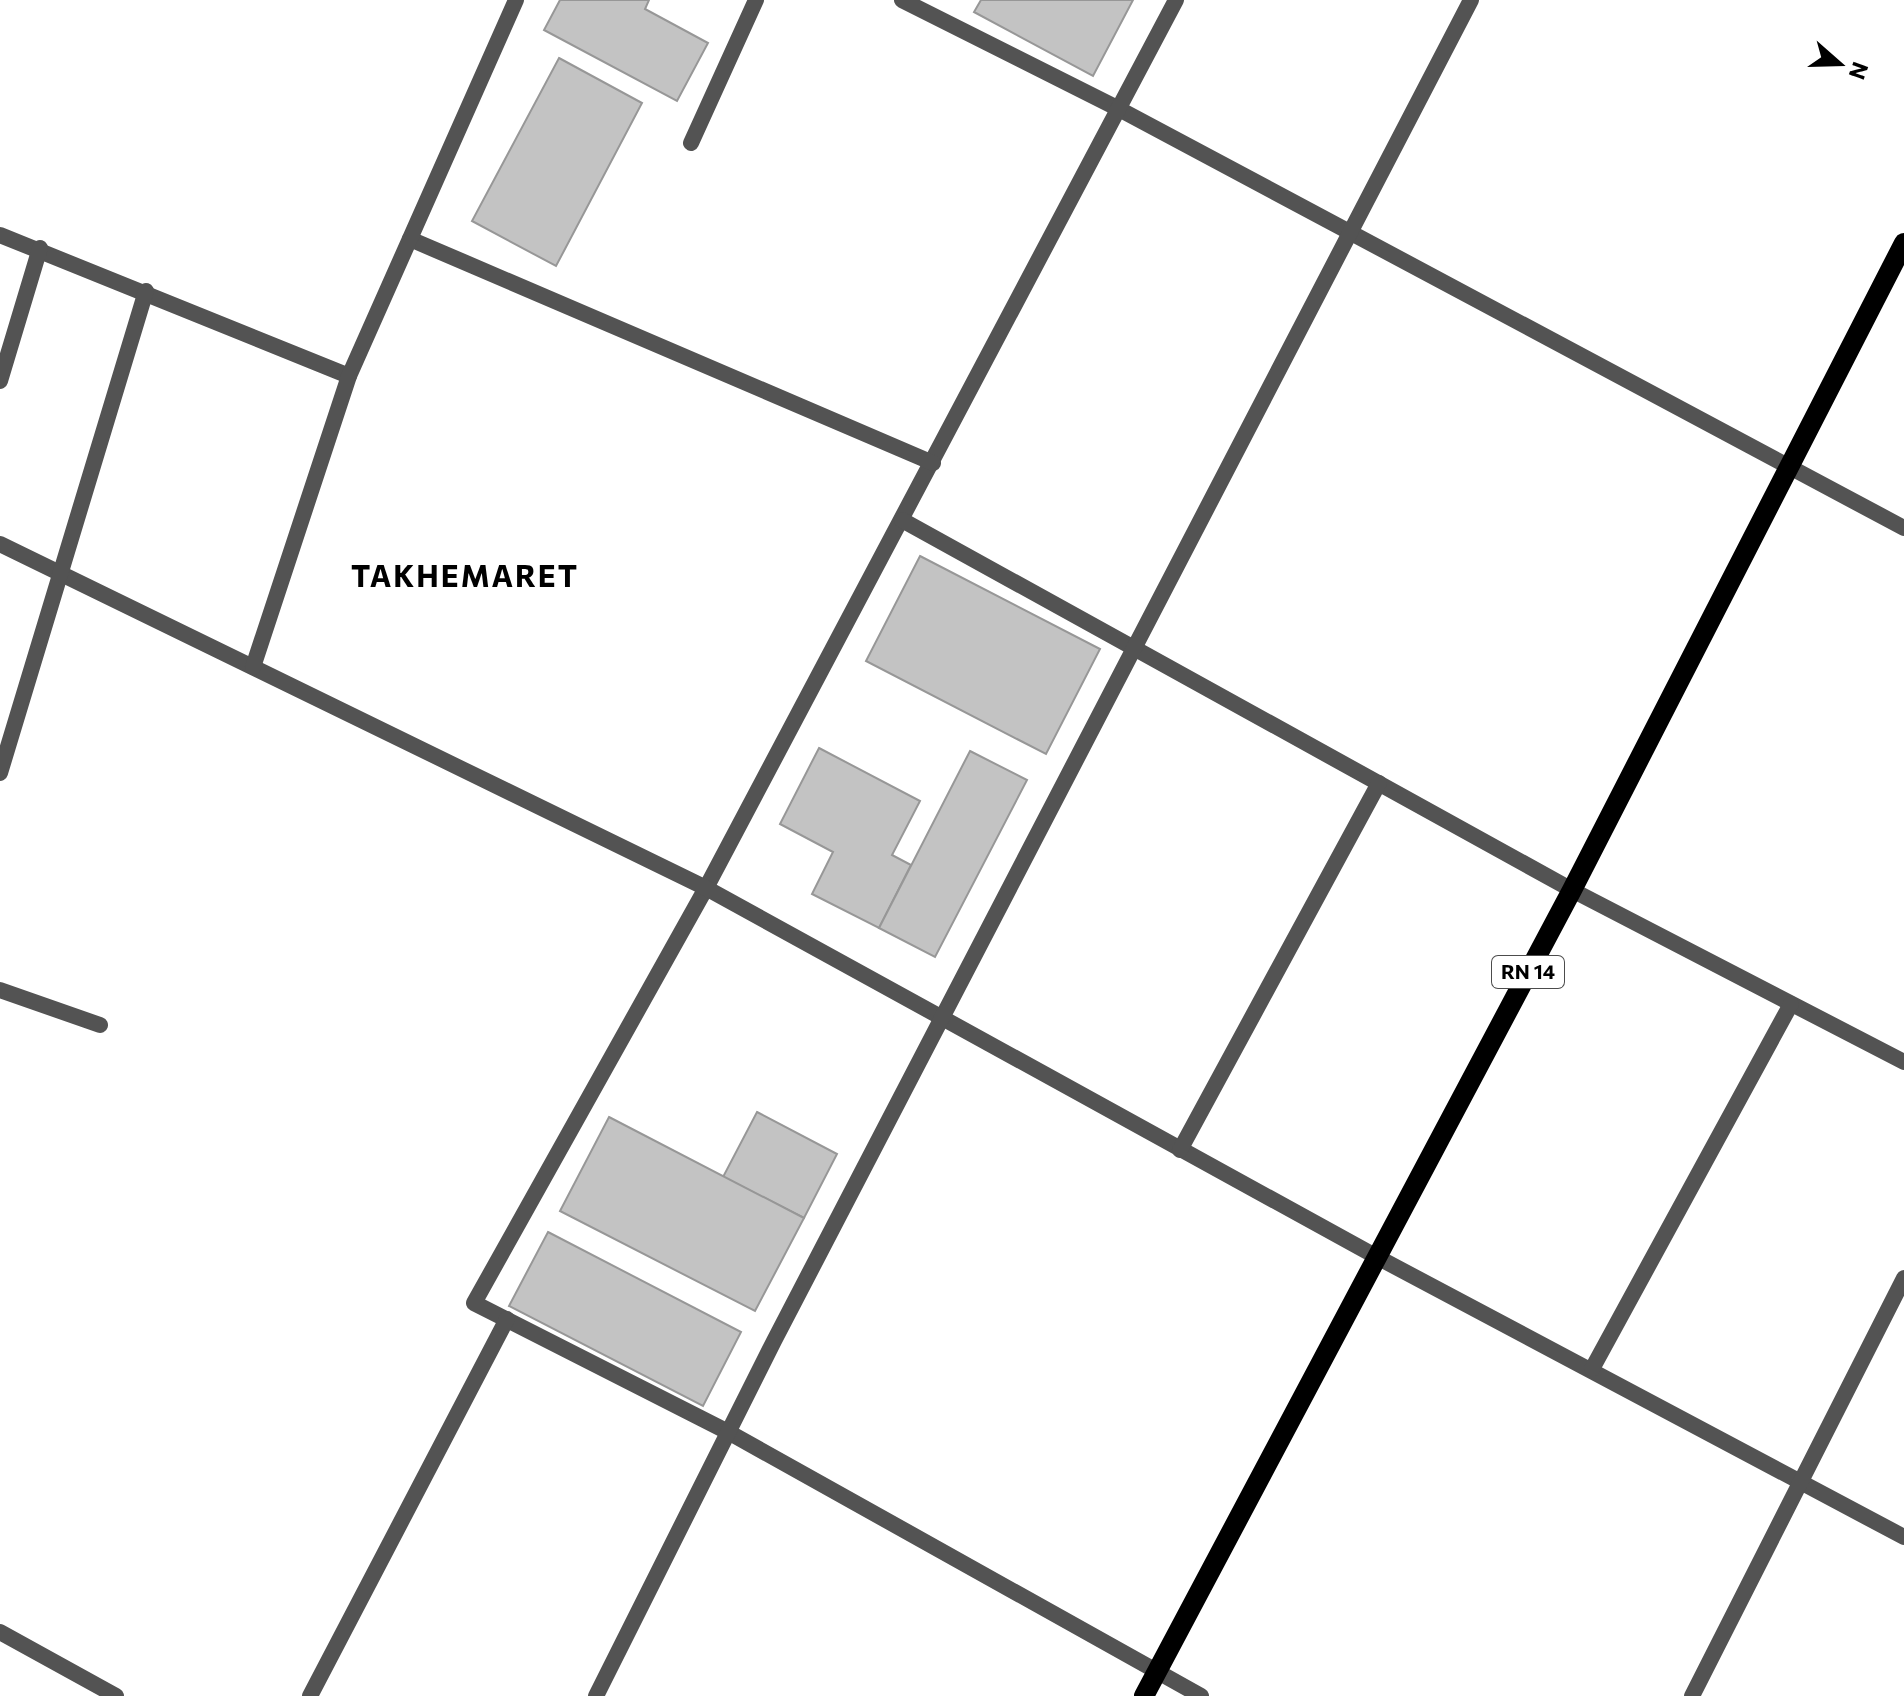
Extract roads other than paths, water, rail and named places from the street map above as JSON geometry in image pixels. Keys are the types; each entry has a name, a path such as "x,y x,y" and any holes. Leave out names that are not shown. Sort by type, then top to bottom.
{"main road":[{"name":"RN 14","path":"1144,1696 1572,890 1904,243"}],"street":[{"path":"253,667 349,376 516,0"},
{"path":"691,143 756,0"},
{"path":"902,0 1119,109 1904,528"},
{"path":"1176,0 706,888 474,1303 730,1433 1201,1696"},
{"path":"596,1696 781,1327 1471,0"},
{"path":"0,235 40,248 349,376"},
{"path":"410,239 933,463"},
{"path":"0,381 40,248"},
{"path":"0,773 146,291"},
{"path":"902,520 1572,890 1904,1062"},
{"path":"0,544 706,888 1377,1257 1904,1537"},
{"path":"1180,1150 1379,783"},
{"path":"0,990 100,1025"},
{"path":"1592,1369 1791,1004"},
{"path":"1692,1696 1904,1278"},
{"path":"310,1696 507,1319"},
{"path":"0,1632 116,1696"}],"district":[{"name":"TAKHEMARET","path":"465,577"}]}
